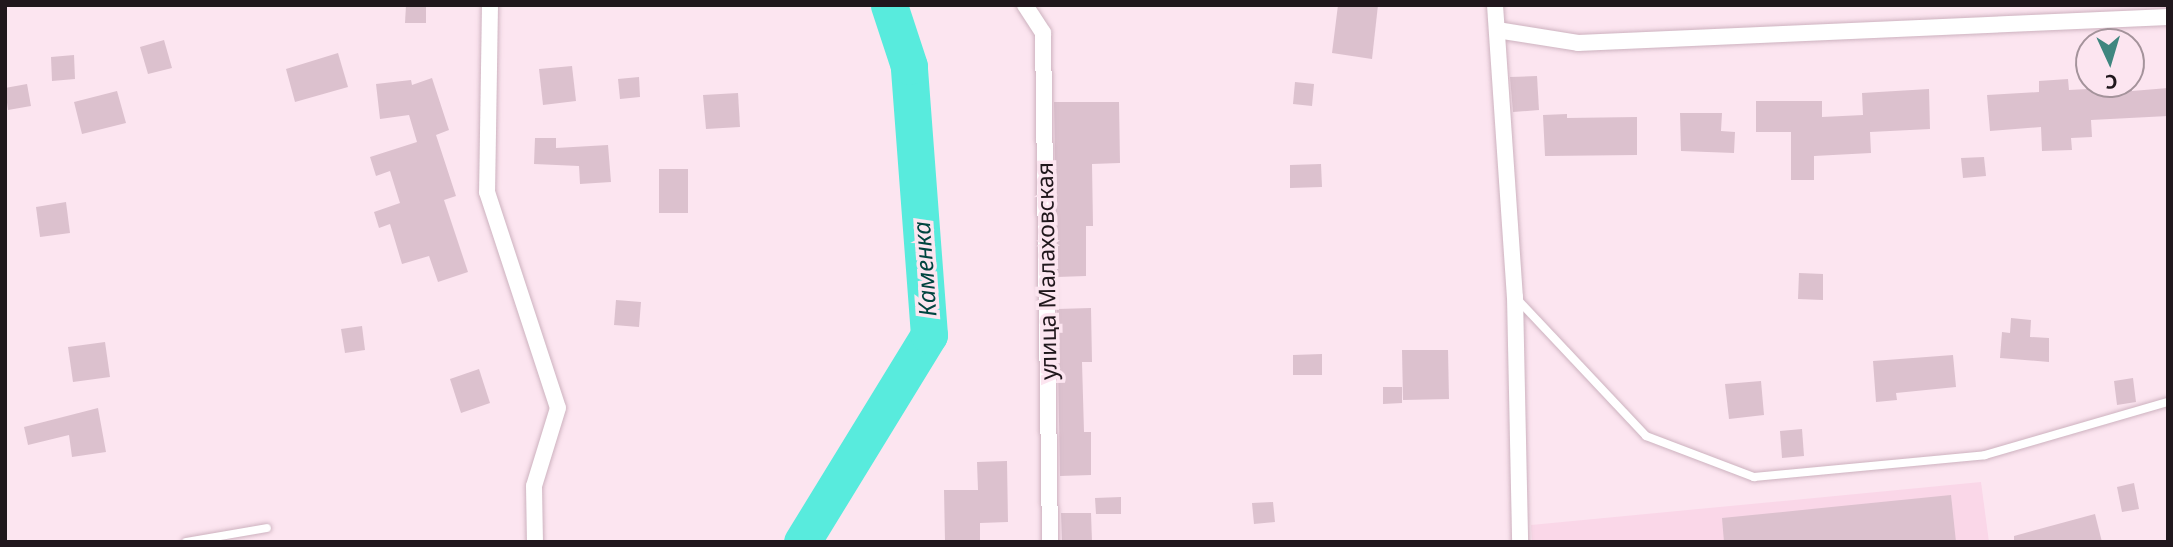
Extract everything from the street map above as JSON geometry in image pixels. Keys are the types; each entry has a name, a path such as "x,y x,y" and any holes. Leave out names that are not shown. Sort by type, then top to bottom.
{"street":[{"path":"490,5 487,192 558,408 534,486 535,542"},
{"name":"улица Малаховская","path":"1025,5 1043,33 1050,542"},
{"path":"1494,5 1516,297 1520,542"},
{"path":"1497,30 1578,43 2168,17"}],"lane":[{"path":"1516,297 1646,436 1754,477 1986,455 2168,402"},
{"path":"186,542 267,528"}],"shaded area":[{"path":"1981,482 1989,542 1532,542 1531,525"}],"building":[{"path":"406,5 426,5 426,23 405,23"},
{"path":"1338,5 1378,5 1372,59 1332,53"},
{"path":"164,40 172,68 148,74 140,47"},
{"path":"338,53 348,87 295,102 286,69"},
{"path":"74,55 75,79 52,81 51,57"},
{"path":"572,66 576,101 543,105 539,69"},
{"path":"1537,76 1539,110 1513,112 1510,77"},
{"path":"639,77 640,97 620,99 618,79"},
{"path":"432,78 449,130 436,135 456,196 444,200 468,272 438,282 429,256 402,264 390,224 379,228 374,212 400,203 390,171 376,176 370,157 417,142 409,115 380,119 376,84 411,80 412,85"},
{"path":"2068,79 2069,90 2075,90 2075,98 2145,98 2145,90 2168,88 2168,116 2091,120 2092,137 2071,138 2072,150 2042,151 2041,127 1990,131 1987,95 2039,92 2039,81"},
{"path":"1295,82 1314,84 1312,106 1293,104"},
{"path":"27,84 31,106 8,110 5,88"},
{"path":"1929,89 1930,129 1870,132 1871,153 1814,156 1814,180 1791,180 1791,132 1756,132 1756,101 1822,101 1822,117 1863,115 1862,93"},
{"path":"117,91 126,123 82,134 74,102"},
{"path":"738,93 740,127 706,129 703,95"},
{"path":"1054,102 1119,102 1120,163 1092,164 1093,226 1086,226 1086,276 1057,277"},
{"path":"1680,113 1722,113 1721,131 1735,132 1734,153 1681,151"},
{"path":"1567,114 1567,118 1637,117 1637,155 1545,156 1543,115"},
{"path":"535,138 556,138 556,148 608,145 611,182 580,184 579,166 534,164"},
{"path":"1984,157 1986,176 1963,178 1961,158"},
{"path":"1321,164 1322,187 1290,188 1290,165"},
{"path":"659,169 688,169 688,213 659,213"},
{"path":"66,202 70,233 40,237 36,207"},
{"path":"1799,273 1823,274 1823,300 1798,299"},
{"path":"616,300 641,302 639,327 614,325"},
{"path":"1091,308 1092,362 1082,362 1084,432 1091,432 1091,475 1060,476 1057,309"},
{"path":"2011,318 2031,320 2030,337 2049,338 2049,362 2000,358 2002,332 2010,333"},
{"path":"362,326 365,350 345,353 341,329"},
{"path":"105,342 110,377 73,382 68,347"},
{"path":"1402,350 1448,350 1449,399 1403,400"},
{"path":"1322,354 1322,375 1293,375 1293,355"},
{"path":"1953,355 1956,387 1896,393 1897,400 1876,402 1873,361"},
{"path":"479,369 490,403 461,413 450,379"},
{"path":"2133,378 2136,402 2117,405 2114,381"},
{"path":"1761,381 1764,415 1729,419 1725,384"},
{"path":"1383,387 1402,387 1402,403 1383,404"},
{"path":"98,408 106,452 72,457 69,435 28,445 24,427"},
{"path":"1802,429 1804,456 1782,458 1780,431"},
{"path":"1007,461 1008,522 980,523 980,541 945,541 944,490 978,490 977,462"},
{"path":"2134,483 2139,509 2122,512 2117,487"},
{"path":"1951,495 1956,542 1724,542 1722,518"},
{"path":"1121,497 1121,514 1096,514 1095,498"},
{"path":"1273,502 1275,522 1254,524 1252,503"},
{"path":"1061,513 1091,513 1092,542 1062,542"},
{"path":"2095,514 2102,542 2014,542 2014,536"}],"waterway":[{"name":"Каменка","path":"802,542 929,335 909,66 889,5"}]}
